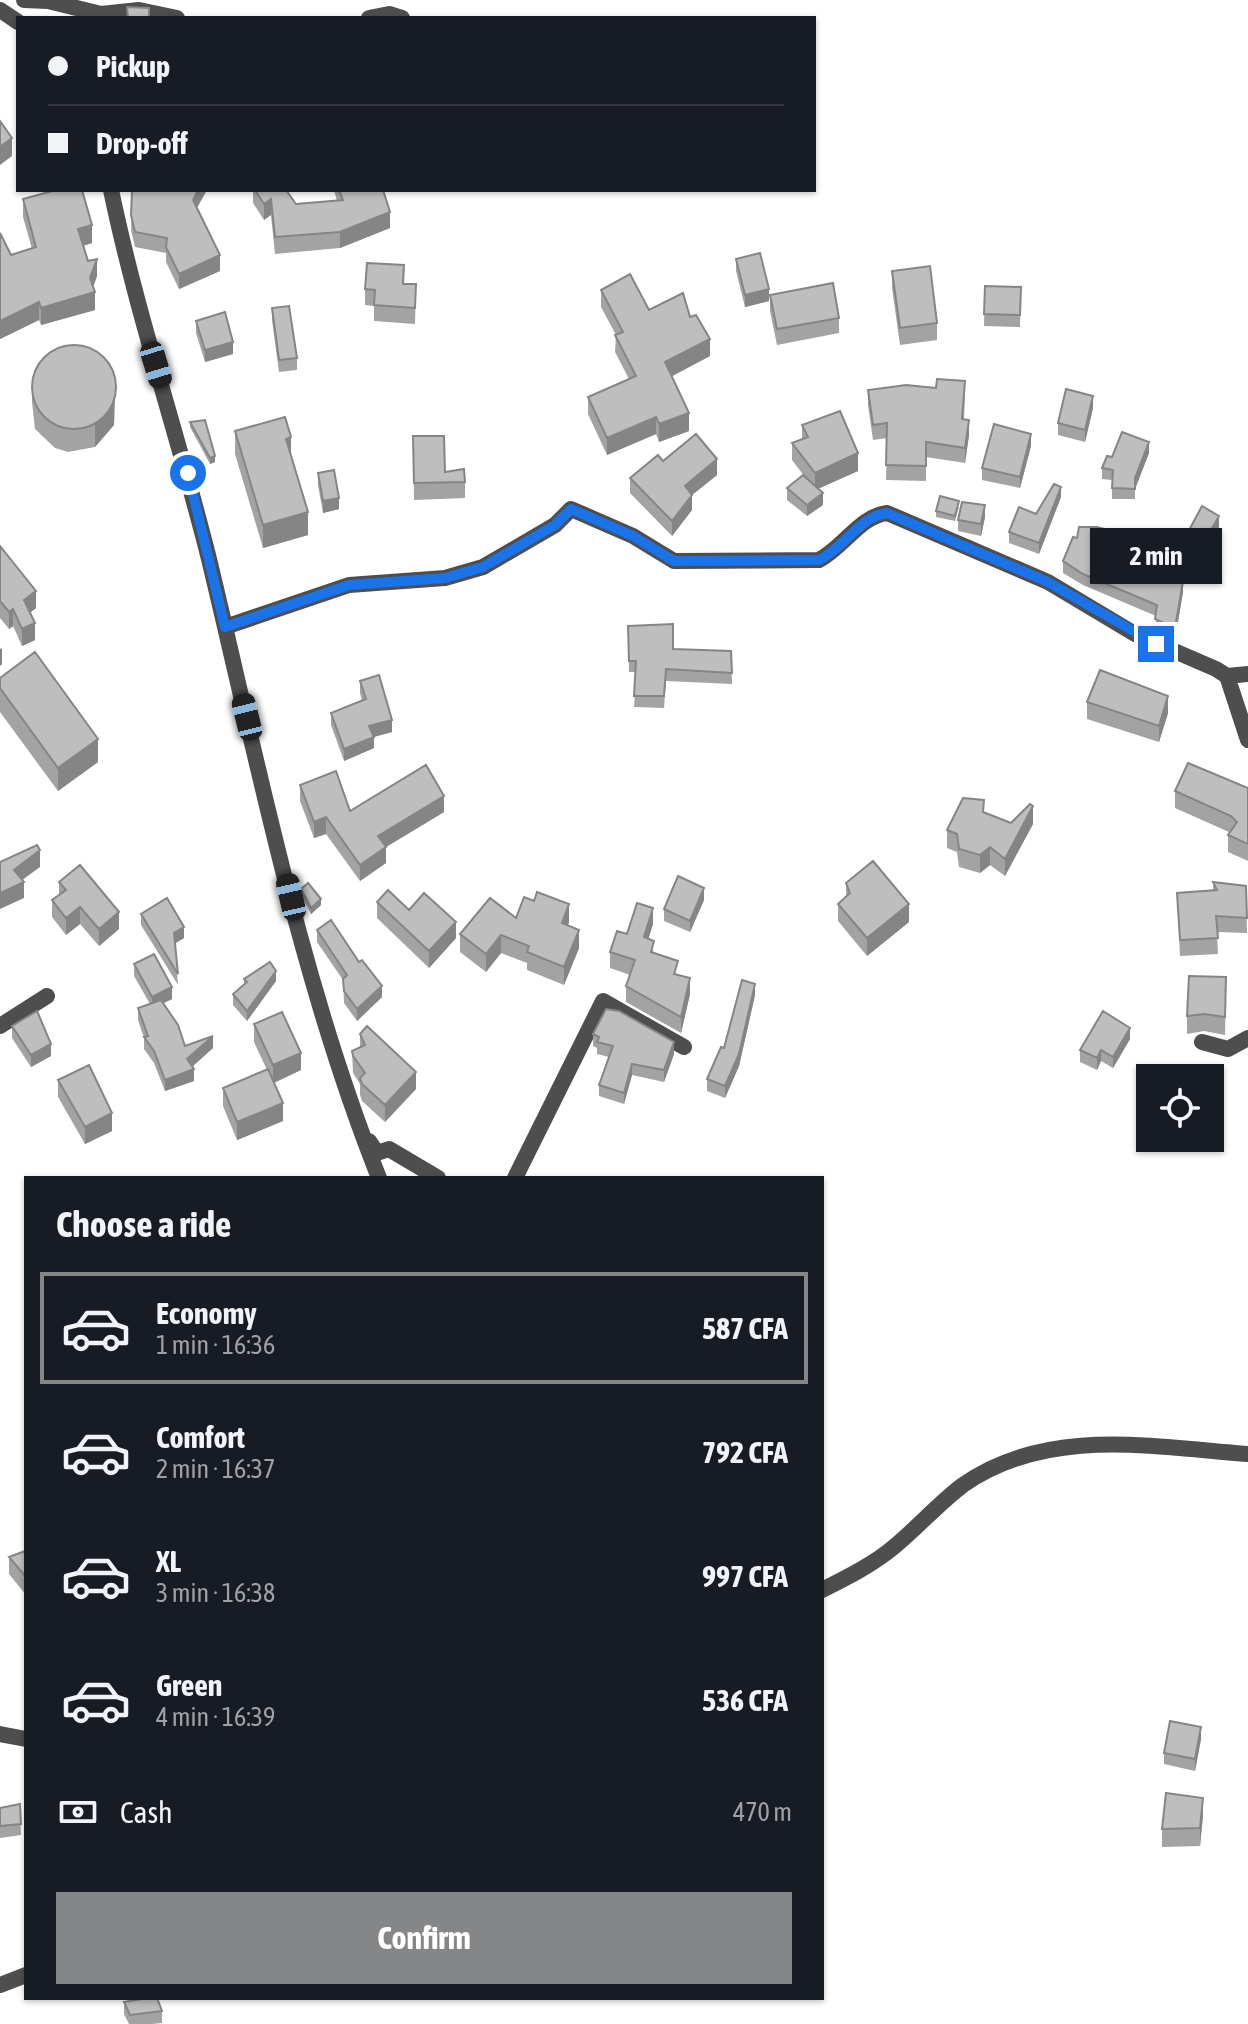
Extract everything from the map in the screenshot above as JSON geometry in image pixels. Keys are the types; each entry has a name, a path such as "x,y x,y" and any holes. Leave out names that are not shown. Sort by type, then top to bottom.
{"street":[{"path":"24,0 48,1 101,14 139,10 168,16"},
{"path":"111,192 132,289 180,442 313,987 354,1115 378,1176"},
{"path":"225,627 349,585 445,578 483,567 555,525 571,509 633,536 674,561 819,560 835,553 874,514 887,513 1048,582 1135,634 1227,676 1248,674"},
{"path":"1227,676 1248,740"},
{"path":"0,1026 47,996"},
{"path":"516,1176 603,1001 684,1047"},
{"path":"1202,1042 1228,1049 1239,1047 1248,1038"},
{"path":"354,1115 377,1153 389,1149 435,1176"},
{"path":"824,1589 892,1549 964,1485 1011,1461 1085,1444 1154,1443 1248,1454"},
{"path":"0,1734 24,1739"},
{"path":"0,1985 24,1976"}],"building":[{"path":"127,7 149,8 149,16 128,16"},
{"path":"0,121 12,138 0,147"},
{"path":"49,192 83,192 92,225 78,229 88,261 97,259 90,278 95,292 41,308 39,302 0,321 0,233 11,255 36,247 23,199"},
{"path":"132,192 197,192 193,200 220,255 179,274 166,247 167,238 135,232 131,215"},
{"path":"256,192 287,192 296,204 343,200 340,192 384,192 390,212 340,232 275,237 271,199 264,204"},
{"path":"760,253 769,289 745,295 736,259"},
{"path":"367,263 404,265 403,284 416,284 415,308 374,305 375,290 365,289"},
{"path":"930,266 937,323 900,328 892,271"},
{"path":"630,274 649,310 683,293 690,317 696,315 710,339 665,362 689,413 659,424 656,417 607,438 588,397 636,376 615,335 623,332 601,290"},
{"path":"833,283 839,318 777,329 770,295"},
{"path":"985,286 1021,287 1020,315 984,314"},
{"path":"289,306 297,358 279,360 272,308"},
{"path":"225,312 233,342 205,350 196,321"},
{"path":"74,345 97,352 109,364 116,387 109,410 97,422 74,429 51,422 39,410 32,387 39,364 51,352"},
{"path":"937,379 965,381 962,419 969,420 965,448 926,442 926,466 886,465 887,423 873,425 868,390 906,385 936,388"},
{"path":"1066,389 1093,396 1085,430 1058,423"},
{"path":"840,411 858,453 815,473 792,443 808,437 802,425"},
{"path":"285,417 291,437 286,439 308,512 263,525 235,431"},
{"path":"205,420 215,456 210,458 190,422"},
{"path":"994,424 1031,434 1020,477 982,468"},
{"path":"1122,432 1149,442 1135,478 1135,489 1112,488 1113,470 1102,468 1107,456 1112,457"},
{"path":"696,434 717,459 685,486 692,495 672,521 630,478 658,455 663,461"},
{"path":"413,436 444,436 445,472 464,469 465,482 414,483"},
{"path":"334,470 339,498 323,501 318,473"},
{"path":"803,475 823,493 807,505 787,488"},
{"path":"1054,484 1061,487 1039,543 1009,532 1019,507 1036,514"},
{"path":"940,496 959,501 955,516 936,511"},
{"path":"962,502 985,505 981,524 958,520"},
{"path":"1202,506 1219,516 1205,541 1188,532"},
{"path":"1079,527 1097,527 1135,537 1128,552 1149,559 1146,566 1161,568 1159,578 1183,581 1175,628 1155,619 1157,605 1083,574 1063,561 1073,537 1077,538"},
{"path":"0,546 36,591 24,600 35,623 22,629 13,609 9,612 0,601"},
{"path":"673,624 673,649 731,651 732,673 666,669 664,696 634,696 636,661 629,661 628,626"},
{"path":"35,652 98,739 58,768 0,688 0,678"},
{"path":"1100,670 1168,696 1159,726 1087,702"},
{"path":"379,675 392,720 369,726 374,737 344,749 331,713 366,699 360,681"},
{"path":"1188,763 1248,788 1248,844 1228,835 1237,822 1231,816 1175,791"},
{"path":"426,765 444,796 378,836 386,847 360,865 326,817 314,822 300,785 336,771 350,811"},
{"path":"963,798 984,800 983,812 1011,823 1030,804 1033,806 1005,859 990,847 980,855 959,849 957,834 947,830"},
{"path":"37,845 40,850 14,870 24,882 0,893 0,862"},
{"path":"873,861 909,904 867,938 838,904 850,893 846,883"},
{"path":"80,865 119,912 99,929 80,907 66,918 52,900 66,890 59,882"},
{"path":"678,876 704,888 690,921 664,909"},
{"path":"1213,882 1246,886 1247,918 1216,916 1218,938 1180,940 1177,893 1217,890"},
{"path":"308,883 321,899 311,908 301,889"},
{"path":"388,890 409,910 424,893 456,922 429,951 377,902"},
{"path":"537,892 569,904 562,923 579,930 564,967 527,952 529,946 501,935 486,954 460,934 490,898 516,918 524,897 534,901"},
{"path":"167,898 184,927 174,933 178,974 141,914"},
{"path":"637,903 653,908 644,937 654,941 651,952 678,961 674,974 690,978 681,1017 626,986 635,960 610,952 617,931 627,934"},
{"path":"331,920 359,962 362,960 382,986 357,1009 344,991 343,979 347,975 317,930"},
{"path":"154,954 172,987 152,997 134,964"},
{"path":"270,962 276,971 247,1011 233,994 247,982 244,979"},
{"path":"1189,976 1226,977 1225,1017 1204,1014 1187,1016"},
{"path":"742,980 755,984 739,1054 725,1086 707,1079 721,1047 724,1048"},
{"path":"161,1000 178,1025 185,1046 213,1036 187,1059 194,1069 165,1080 154,1051 144,1037 148,1036 138,1008"},
{"path":"606,1009 619,1011 674,1042 664,1070 632,1064 624,1093 599,1085 613,1046 597,1042 599,1037 593,1034"},
{"path":"37,1011 51,1044 31,1055 12,1026"},
{"path":"1103,1011 1130,1028 1113,1057 1101,1050 1097,1058 1080,1050"},
{"path":"282,1012 301,1053 273,1065 254,1024"},
{"path":"367,1026 416,1072 385,1105 362,1084 360,1078 365,1073 353,1056 352,1051 365,1045 360,1034"},
{"path":"89,1065 112,1113 85,1127 58,1080"},
{"path":"268,1069 283,1103 237,1122 223,1088"},
{"path":"24,1551 24,1575 9,1557"},
{"path":"1170,1721 1201,1727 1195,1759 1164,1753"},
{"path":"1166,1793 1203,1798 1200,1828 1162,1829"},
{"path":"20,1804 21,1824 0,1826 0,1808"},
{"path":"158,2000 162,2011 130,2015 124,2002"}],"route":[{"path":"188,473 225,627 293,601 349,585 445,578 483,567 555,525 571,509 633,536 674,561 819,560 835,553 874,514 887,513 1048,582 1095,612 1156,644"}]}
